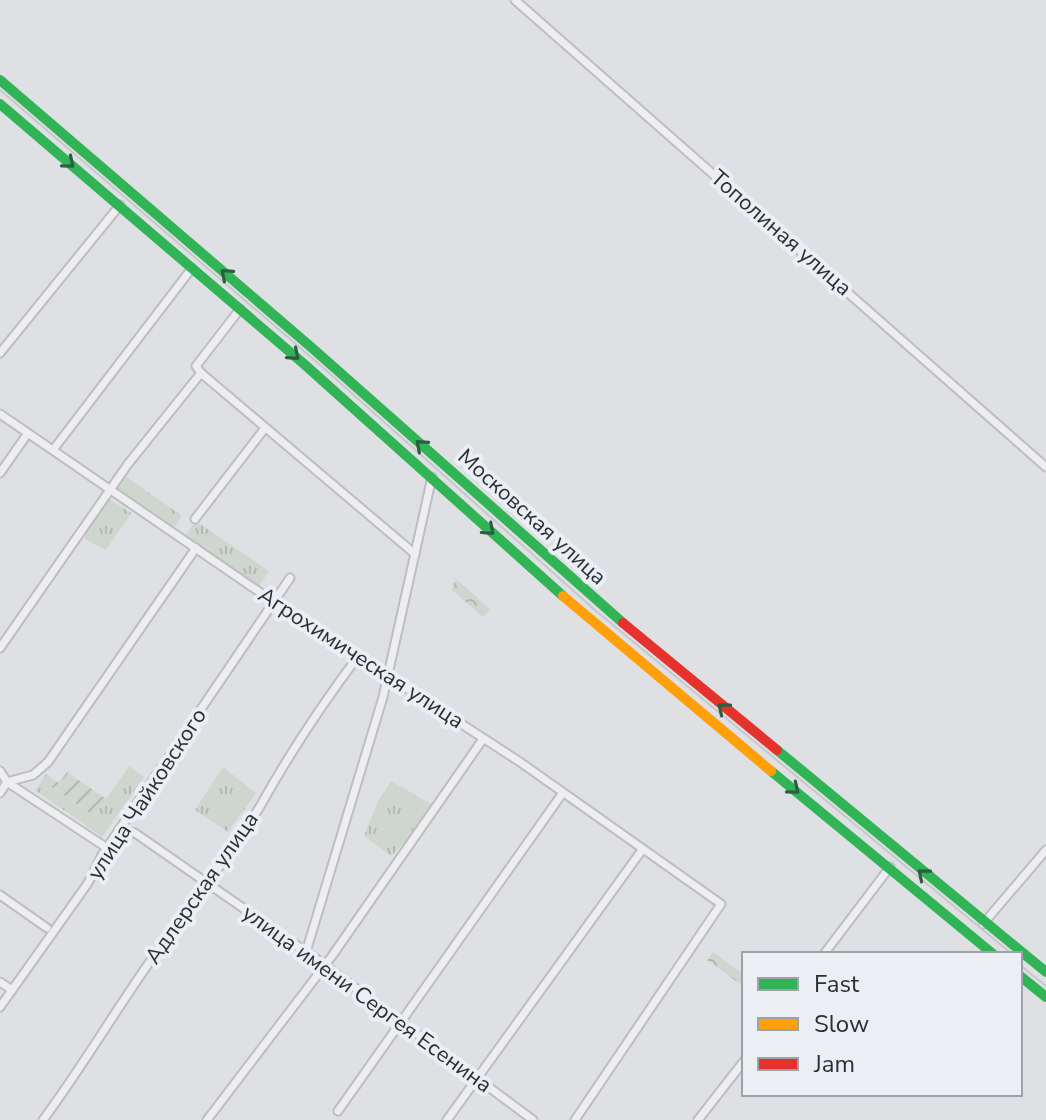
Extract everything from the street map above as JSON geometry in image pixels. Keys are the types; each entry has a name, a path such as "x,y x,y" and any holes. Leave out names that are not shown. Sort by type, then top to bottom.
{"street":[{"name":"Тополиная улица","path":"515,0 1046,467"},
{"name":"Московская улица","path":"0,80 311,347 609,612 1020,952"},
{"name":"Московская улица","path":"0,104 240,309 638,662 991,952"},
{"path":"0,353 120,205"},
{"path":"53,450 192,268"},
{"path":"240,309 196,366 415,554"},
{"path":"0,648 109,491 201,373"},
{"name":"Агрохимическая улица","path":"0,414 109,491 483,739 721,904 575,1120"},
{"path":"195,519 265,428"},
{"path":"0,473 28,433"},
{"path":"306,952 388,675 432,477"},
{"path":"0,793 7,782 33,775 48,762 196,548"},
{"name":"улица Чайковского","path":"0,1007 88,883 107,848 290,578"},
{"name":"Адлерская улица","path":"43,1120 86,1062 107,1021 208,883 261,804 306,728 359,655"},
{"path":"207,1120 324,966 483,739"},
{"path":"0,771 7,782 107,848"},
{"path":"338,1111 562,794"},
{"name":"улица имени Сергея Есенина","path":"120,830 135,833 208,883 533,1120"},
{"path":"447,1120 642,850"},
{"path":"979,942 983,930 1046,850"},
{"path":"826,952 890,867"},
{"path":"0,895 47,928"},
{"path":"949,917 957,913 959,904"},
{"name":"Московская улица","path":"1022,954 1046,972"},
{"path":"1022,978 1046,997"},
{"path":"0,982 12,990"},
{"path":"698,1120 742,1064"}],"green space":[{"path":"124,475 182,516 172,530 114,488"},
{"path":"109,499 131,513 106,550 85,539 85,526"},
{"path":"196,521 269,571 259,586 185,536"},
{"path":"455,578 490,609 483,617 452,590"},
{"path":"129,766 144,777 102,837 35,790 42,780 94,816"},
{"path":"223,767 256,793 228,832 195,810"},
{"path":"67,772 106,799 94,816 42,780 46,774 59,783"},
{"path":"391,781 433,805 412,835 391,856 364,836 378,801"},
{"path":"713,952 742,974 742,986 707,960"}],"tram line":[{"path":"0,90 319,364 596,611 1010,952"},
{"path":"1022,967 1046,986"}],"traffic: fast":[{"path":"0,80 311,347 623,623"},
{"path":"0,104 304,364 563,596"},
{"path":"777,750 1022,952"},
{"path":"771,771 991,952"},
{"path":"1022,952 1046,972"},
{"path":"1022,978 1046,997"}],"traffic: slow":[{"path":"563,596 771,771"}],"traffic: jam":[{"path":"623,623 777,750"}]}
